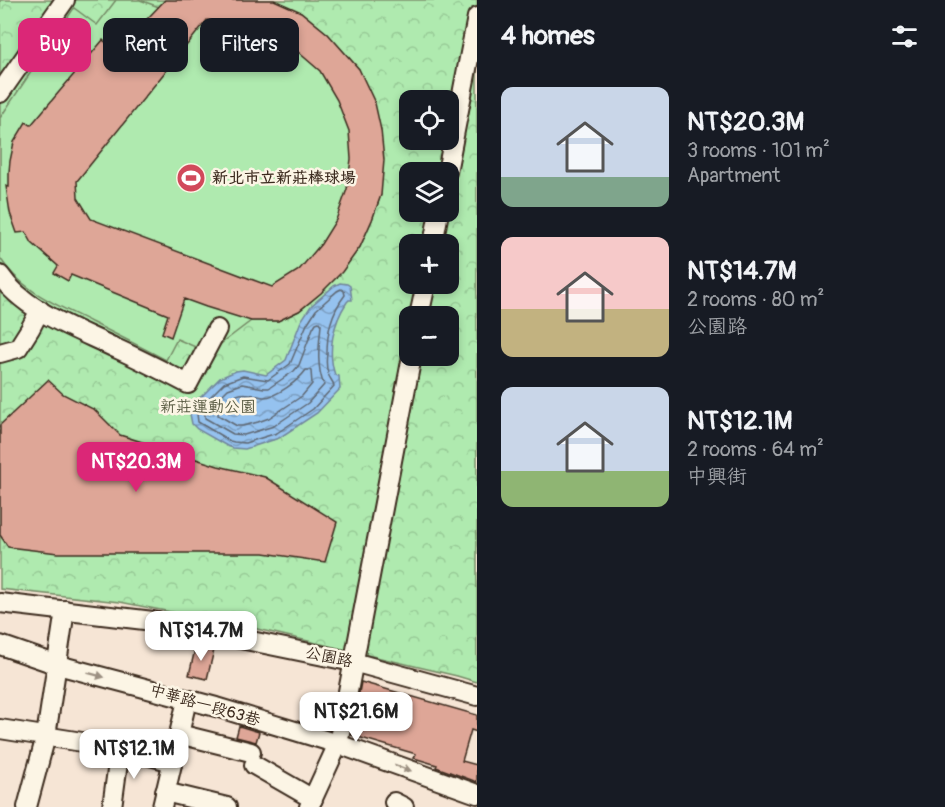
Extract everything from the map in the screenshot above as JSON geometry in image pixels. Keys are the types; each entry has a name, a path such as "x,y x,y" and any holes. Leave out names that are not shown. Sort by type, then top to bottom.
{"street":[{"path":"0,93 65,0"},
{"path":"449,162 477,17"},
{"path":"0,275 19,296 57,321 188,384 217,329"},
{"path":"0,353 18,348 40,310"},
{"path":"179,734 252,758 311,803 338,744 410,366"},
{"name":"公園路","path":"0,603 153,621 353,662 477,696"},
{"path":"27,807 46,736 65,610"},
{"name":"中華路一段63巷","path":"0,645 58,665 216,707 338,744 477,795"},
{"path":"187,700 164,800 227,807"},
{"path":"0,729 120,748 172,762"},
{"path":"112,807 120,748"},
{"path":"472,807 477,795"}],"green space":[{"name":"新莊運動公園","path":"0,0 477,0 477,682 257,629 120,602 0,589"},
{"name":"新北市立新莊棒球場","path":"116,0 140,0 159,7 165,0 301,12 328,34 359,69 381,195 360,247 321,293 299,311 278,321 251,321 214,349 200,349 177,339 166,360 41,296 18,280 0,258 0,118 31,72 91,72 91,21 97,25"},
{"name":"新北市立新莊棒球場","path":"74,8 88,18 67,18"}],"water":[{"path":"340,283 350,286 352,300 347,302 342,310 333,337 333,366 335,375 339,376 340,389 317,413 279,438 245,449 227,446 192,424 190,414 193,405 220,378 243,370 266,375 286,360 301,321 311,306"}],"building":[{"path":"165,0 274,0 301,12 328,34 359,69 375,103 384,160 381,195 372,220 360,247 342,272 299,311 278,321 251,321 184,299 171,337 162,333 168,315 71,275 68,281 54,273 58,266 32,243 26,232 17,233 10,213 6,186 9,187 10,161 14,142 26,122 31,125 76,72 91,72 91,54 103,40 103,72 165,72 77,181 78,198 91,219 272,287 299,270 321,244 336,220 347,189 351,159 349,131 337,100 320,71 299,53 299,18 200,18 200,29 188,44 188,18 148,18"},
{"path":"48,380 63,394 95,410 120,435 218,466 265,477 337,522 325,562 264,553 58,553 8,547 0,535 0,425"},
{"path":"196,645 214,650 207,679 189,675"},
{"path":"361,682 477,715 477,732 471,730 462,761 477,765 477,782 414,758 416,754 351,735"},
{"path":"239,726 259,732 256,742 236,737"}],"place":[{"name":"新北市立新莊棒球場","path":"191,178"}]}
